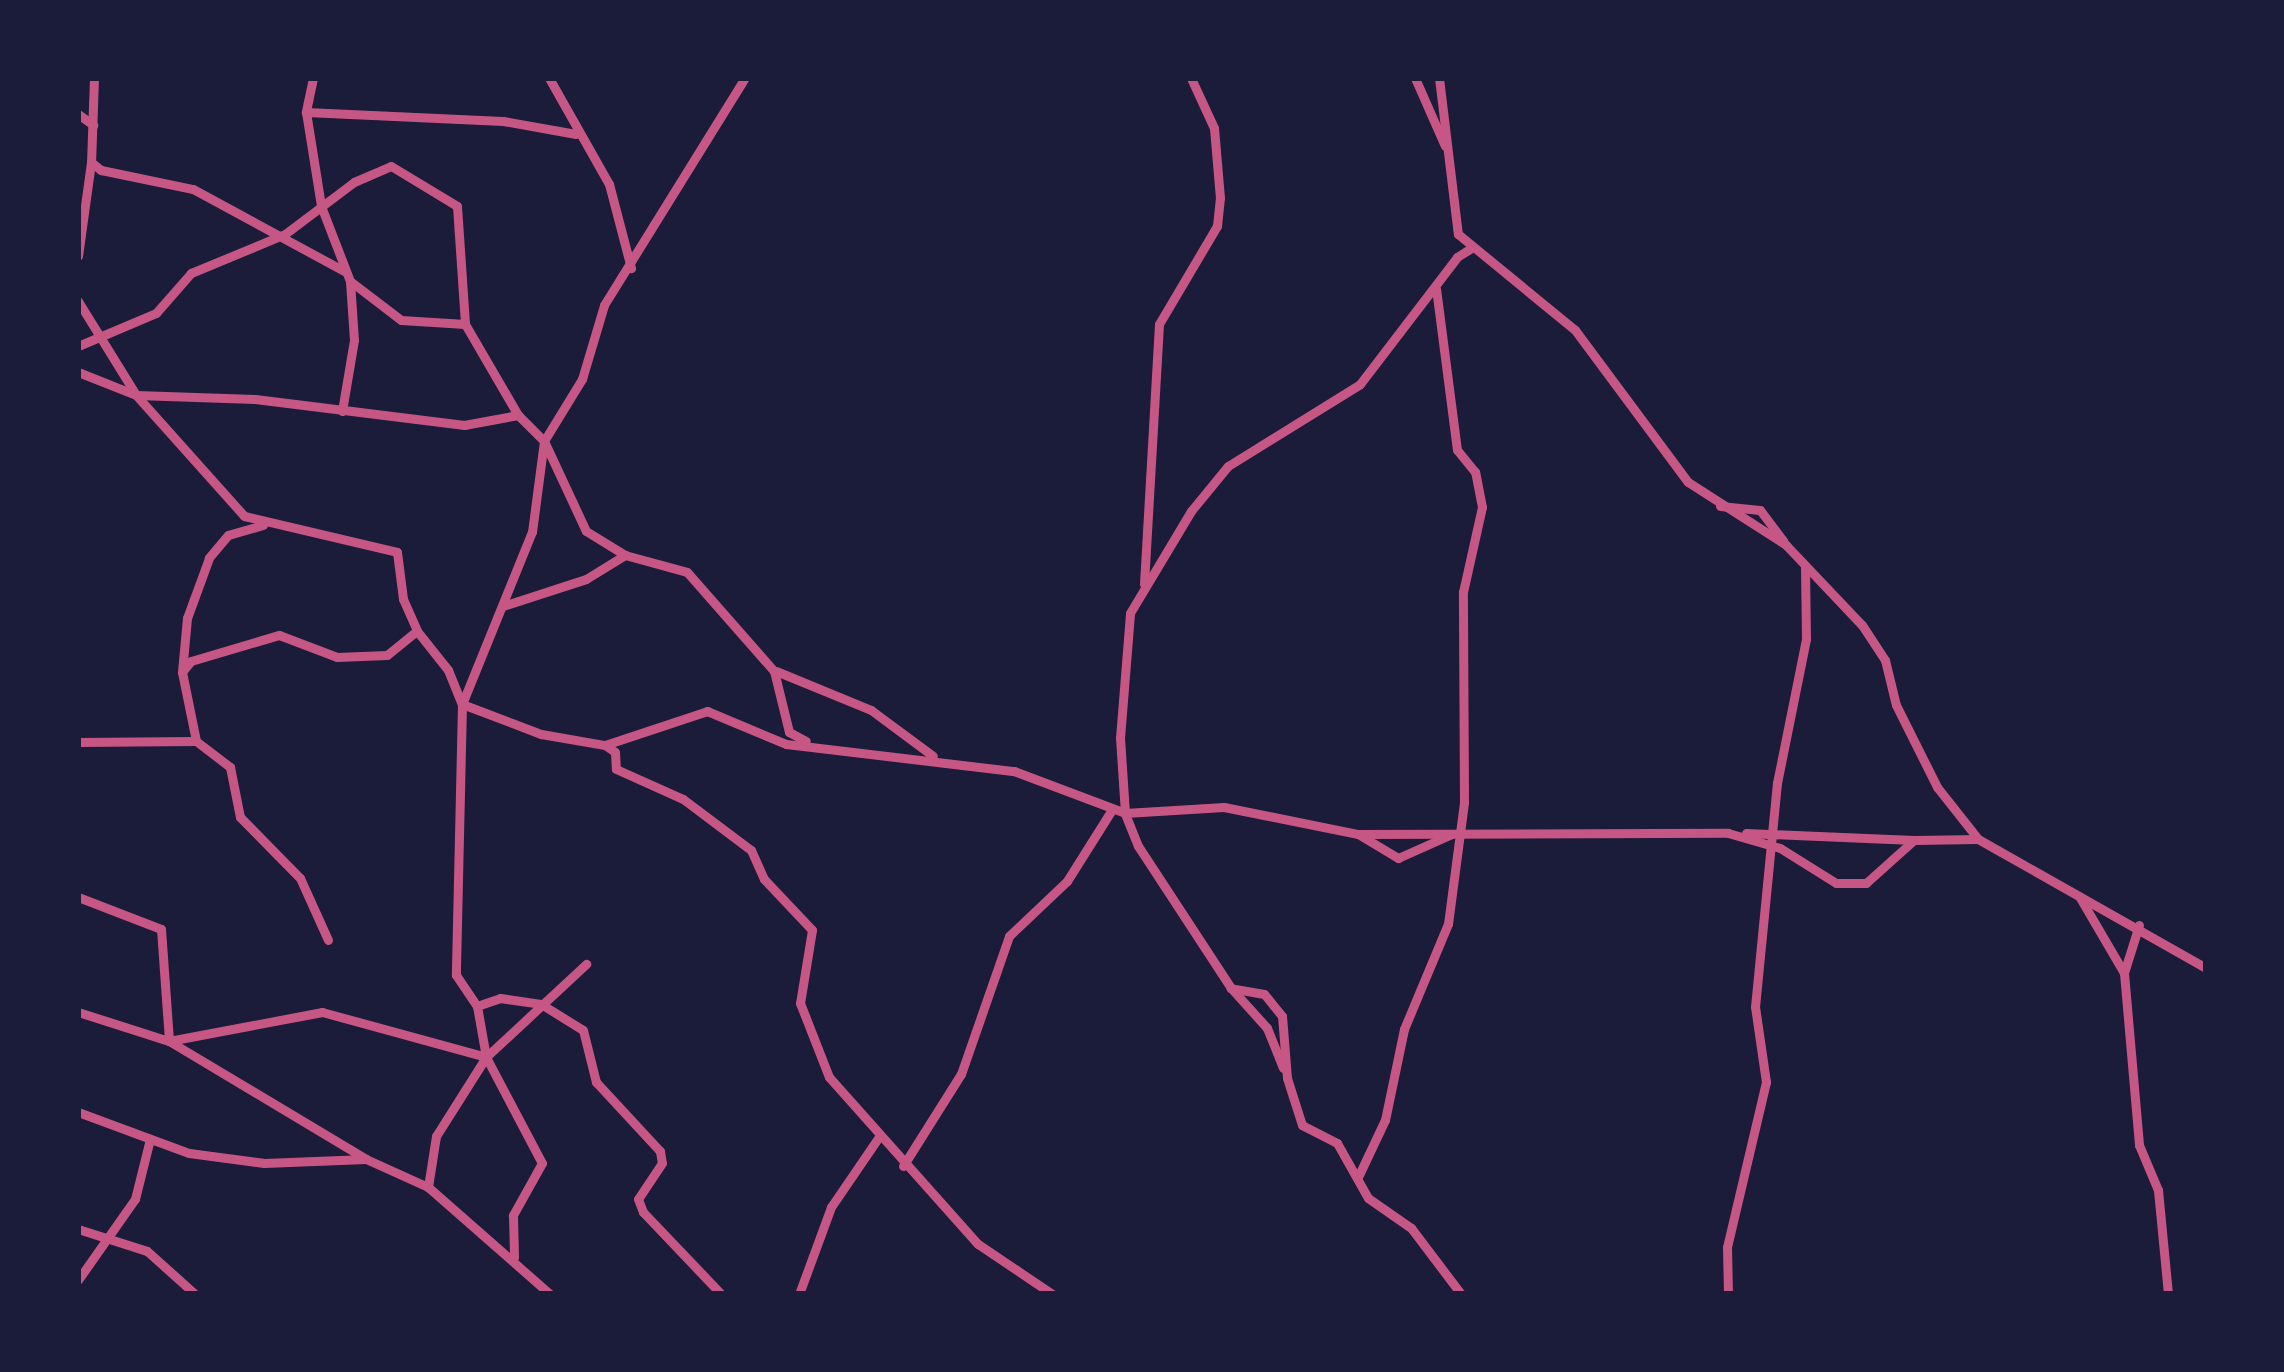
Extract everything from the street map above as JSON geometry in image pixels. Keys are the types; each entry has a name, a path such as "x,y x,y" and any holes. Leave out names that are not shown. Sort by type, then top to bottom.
{"street":[{"path":"78,256 91,162 94,78"},
{"path":"313,78 306,112 321,206 347,276 354,340 342,411"},
{"path":"549,78 576,134 609,184 631,268"},
{"path":"514,1257 513,1215 542,1162 486,1057 477,1006 456,975 462,704 532,532 544,441 583,379 604,305 745,78"},
{"path":"1143,591 1159,324 1217,226 1220,198 1214,128 1191,78"},
{"path":"1415,78 1447,151"},
{"path":"1439,78 1458,234 1575,330 1688,482 1717,506 1786,545"},
{"path":"306,112 503,121 576,134"},
{"path":"78,114 93,125"},
{"path":"91,162 194,189 285,234 401,320 465,324"},
{"path":"78,346 155,314 190,272 285,234 321,206 391,166 457,206 465,324 518,415 544,441 586,531 625,555 687,572 774,671 871,710 938,759"},
{"path":"1461,1294 1411,1228 1368,1198 1337,1143 1302,1126 1268,1028 1231,988 1125,813 1126,634 1143,591 1228,466 1334,407 1473,247"},
{"path":"1358,1177 1385,1120 1404,1029 1448,923 1464,802 1463,592 1482,507 1475,472 1456,450 1436,289"},
{"path":"78,301 95,338 136,395 205,476 263,525"},
{"path":"78,372 136,395 464,425 518,415"},
{"path":"1717,506 1760,510 1885,660 1896,705 1937,787 1978,839 2139,925 2206,968"},
{"path":"196,741 182,672 187,618 209,558 228,536 263,525 398,552 403,599 462,704 541,734 604,745 615,752 616,769 683,799 751,850 764,879 812,930 801,979 804,1024 829,1077 903,1166 1006,1270 1052,1294"},
{"path":"503,605 586,579 625,555"},
{"path":"1728,1294 1727,1247 1766,1082 1755,1006 1774,840 1806,639 1805,567"},
{"path":"182,672 191,661 279,635 337,657 387,656 417,631"},
{"path":"774,671 789,732 808,742"},
{"path":"604,745 707,712 786,744 808,742 938,759 1053,781 1111,811 1125,813 1224,806 1358,834 1728,832 1774,840 1978,839"},
{"path":"78,742 196,741 230,766 240,817 300,878 328,940"},
{"path":"903,1166 962,1074 1009,936 1067,881 1111,811"},
{"path":"1358,834 1398,858 1457,831"},
{"path":"1774,840 1835,883 1867,883 1914,841"},
{"path":"2076,892 2125,973"},
{"path":"78,897 161,929 169,1041"},
{"path":"2139,925 2125,973 2139,1144 2158,1190 2168,1294"},
{"path":"428,1187 436,1136 486,1057 586,964"},
{"path":"1231,988 1264,994 1282,1016 1287,1078"},
{"path":"477,1006 500,998 541,1004 583,1030 596,1082 660,1150 662,1163 638,1199 721,1294"},
{"path":"78,1012 169,1041 366,1160 428,1187 514,1257 550,1294"},
{"path":"169,1041 322,1012 486,1057"},
{"path":"78,1112 150,1139 264,1163 366,1160"},
{"path":"799,1294 831,1207 878,1138"},
{"path":"78,1280 113,1239 135,1198 150,1139"},
{"path":"78,1229 147,1251 195,1294"}]}
